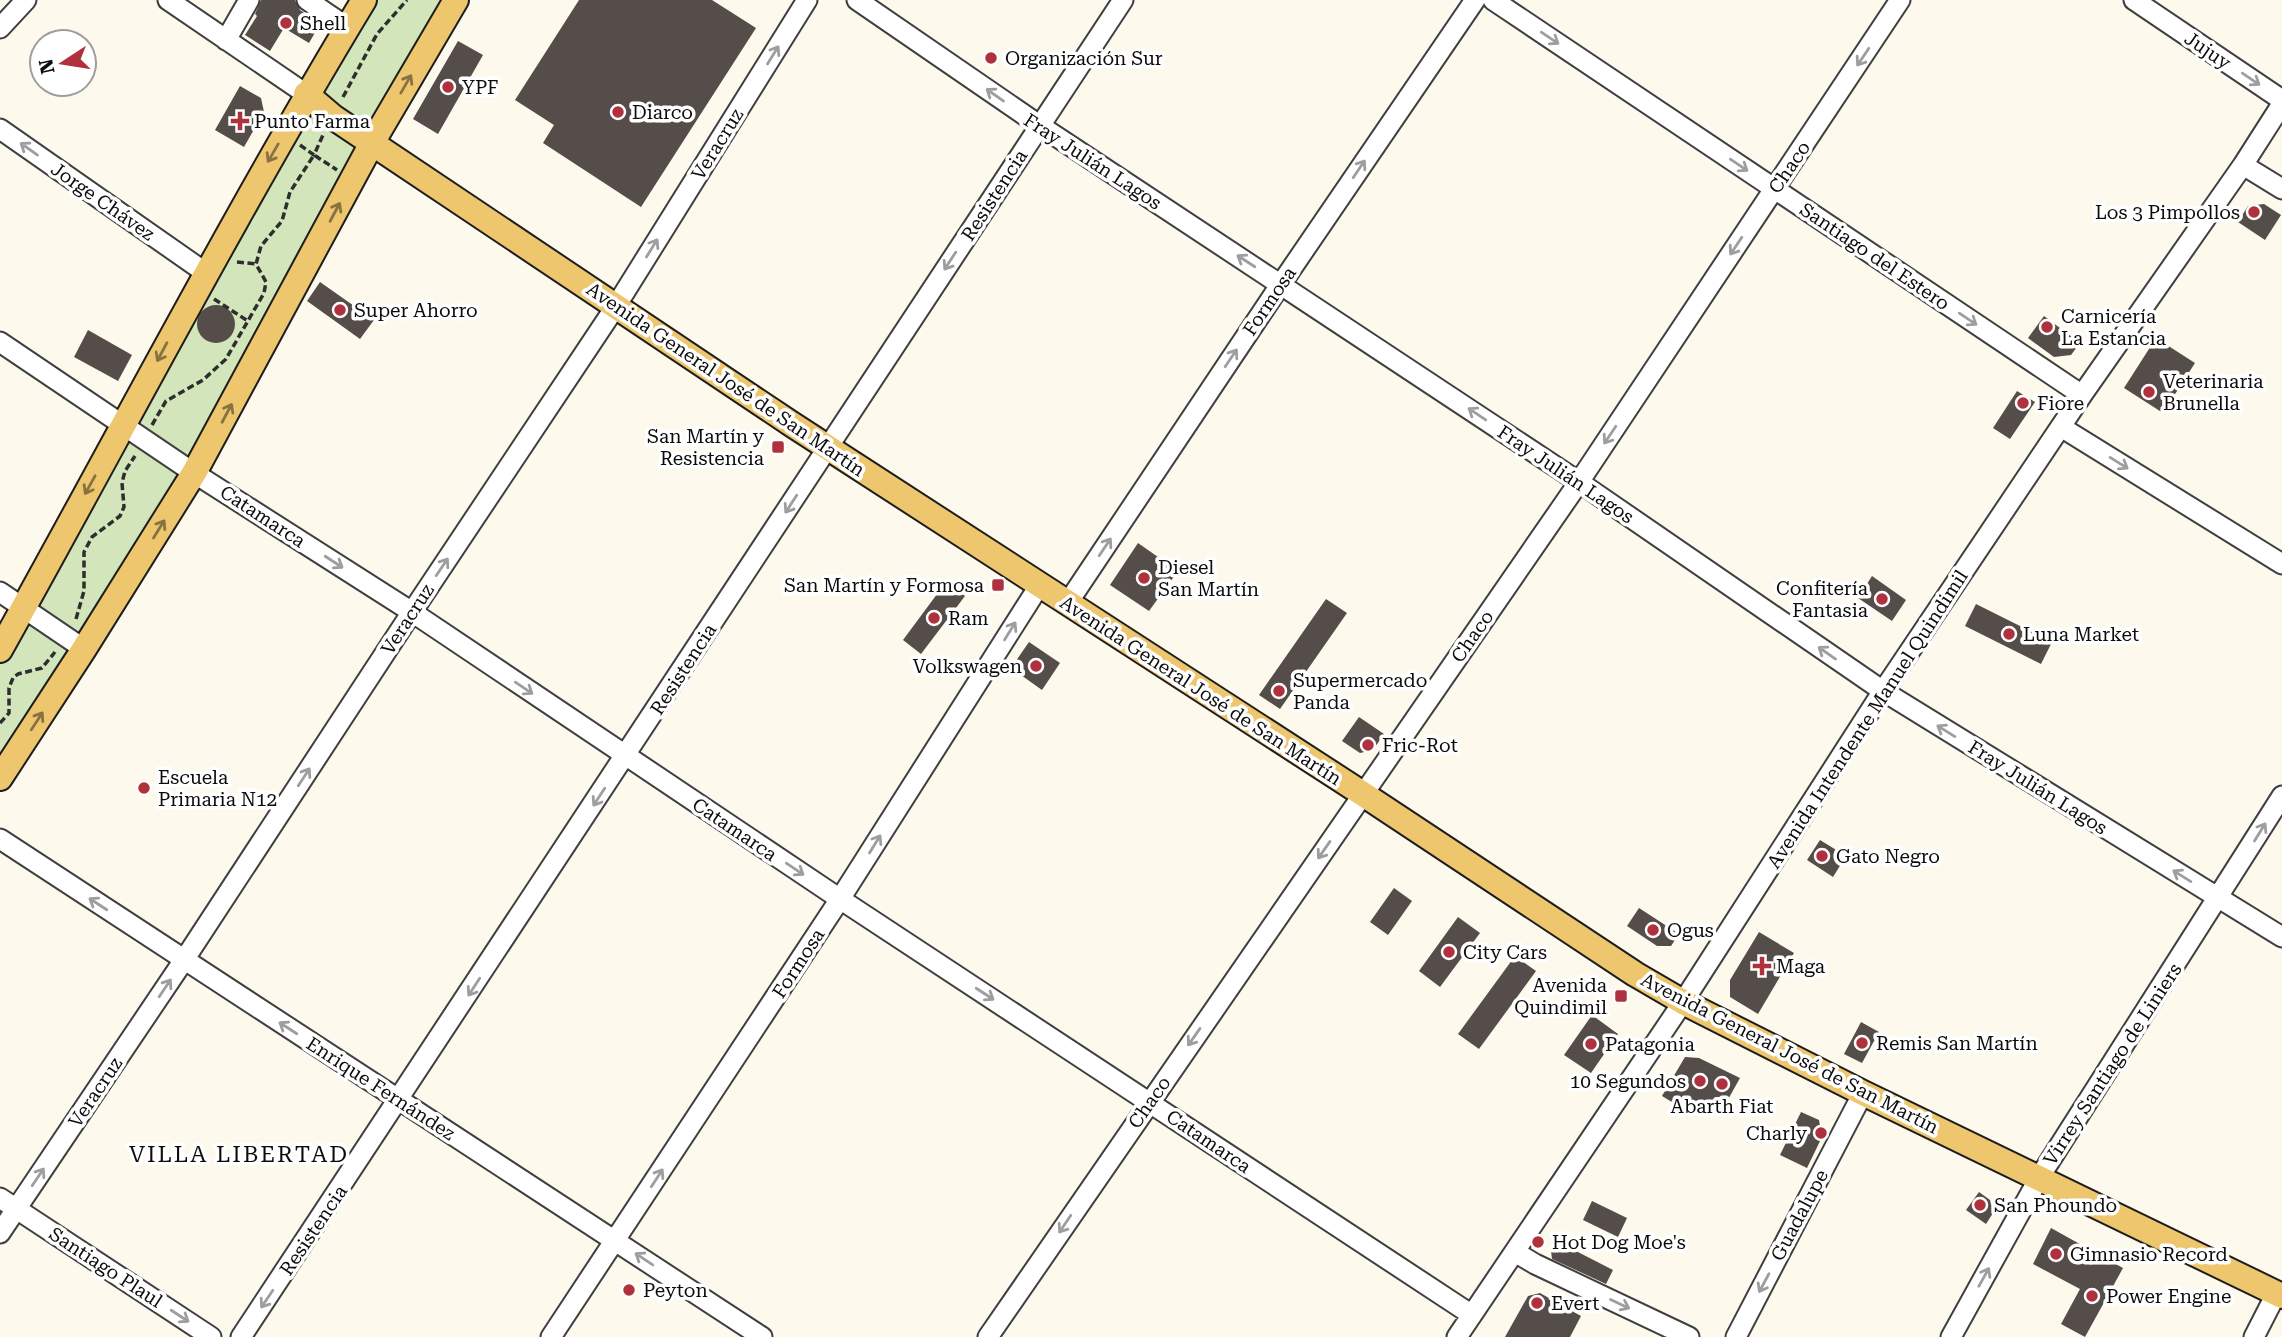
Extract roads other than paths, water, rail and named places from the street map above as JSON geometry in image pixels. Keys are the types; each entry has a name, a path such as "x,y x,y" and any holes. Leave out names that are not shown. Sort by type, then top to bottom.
{"main road":[{"path":"0,650 206,272 306,94 363,0"},
{"path":"0,778 75,643 194,473 372,143 456,0"},
{"name":"Avenida General José de San Martín","path":"306,94 333,117 828,447 1635,974 1683,1002 1863,1093 2279,1295"}],"street":[{"path":"0,28 26,0"},
{"name":"Avenida General José de San Martín","path":"168,0 306,94"},
{"path":"226,40 249,0"},
{"path":"307,0 347,27"},
{"name":"Veracruz","path":"0,1233 8,1203 184,960 616,306 807,0"},
{"name":"Fray Julián Lagos","path":"857,0 1039,125 1579,482 1883,691 2282,937"},
{"name":"Resistencia","path":"242,1337 1123,0"},
{"name":"Formosa","path":"1067,604 1280,284 1475,0"},
{"name":"Santiago del Estero","path":"1493,0 2082,395"},
{"name":"Chaco","path":"988,1337 1579,482 1900,0"},
{"name":"Jujuy","path":"2134,0 2282,102"},
{"name":"Avenida Intendente Manuel Quindimil","path":"1457,1337 1683,1002 1883,691 2082,395 2242,165 2282,102"},
{"name":"Jorge Chávez","path":"0,129 206,272"},
{"path":"2242,165 2282,189"},
{"name":"Catamarca","path":"0,342 194,473 412,612 840,900 1150,1101 1472,1315"},
{"path":"2061,427 2282,564"},
{"name":"Formosa","path":"551,1337 840,900 1039,586"},
{"path":"0,592 75,643"},
{"name":"Virrey Santiago de Liniers","path":"1951,1337 2039,1178 2282,796"},
{"name":"Enrique Fernández","path":"0,839 762,1337"},
{"name":"Guadalupe","path":"1736,1337 1863,1093"},
{"name":"Santiago Plaul","path":"8,1203 211,1337"},
{"path":"1515,1252 1689,1337"},
{"path":"2254,1337 2279,1295"}],"place":[{"name":"Shell","path":"286,23"},
{"name":"Organización Sur","path":"991,58"},
{"name":"YPF","path":"448,87"},
{"name":"Diarco","path":"618,112"},
{"name":"Punto Farma","path":"240,121"},
{"name":"Los 3 Pimpollos","path":"2254,212"},
{"name":"Super Ahorro","path":"340,310"},
{"name":"Carnicería La Estancia","path":"2047,327"},
{"name":"Veterinaria Brunella","path":"2149,392"},
{"name":"Fiore","path":"2023,403"},
{"name":"San Martín y Resistencia","path":"778,447"},
{"name":"Diesel San Martín","path":"1144,578"},
{"name":"San Martín y Formosa","path":"998,585"},
{"name":"Confitería Fantasia","path":"1882,599"},
{"name":"Ram","path":"934,618"},
{"name":"Luna Market","path":"2009,634"},
{"name":"Volkswagen","path":"1036,666"},
{"name":"Supermercado Panda","path":"1279,691"},
{"name":"Fric-Rot","path":"1368,745"},
{"name":"Escuela Primaria N12","path":"144,788"},
{"name":"Gato Negro","path":"1822,856"},
{"name":"Ogus","path":"1653,930"},
{"name":"City Cars","path":"1449,952"},
{"name":"Maga","path":"1762,966"},
{"name":"Avenida Quindimil","path":"1621,996"},
{"name":"Remis San Martín","path":"1862,1043"},
{"name":"Patagonia","path":"1591,1044"},
{"name":"10 Segundos","path":"1700,1081"},
{"name":"Abarth Fiat","path":"1722,1084"},
{"name":"Charly","path":"1821,1133"},
{"name":"San Phoundo","path":"1980,1205"},
{"name":"Hot Dog Moe's","path":"1538,1242"},
{"name":"Gimnasio Record","path":"2056,1254"},
{"name":"Peyton","path":"629,1290"},
{"name":"Power Engine","path":"2092,1296"},
{"name":"Evert","path":"1537,1303"}],"district":[{"name":"VILLA LIBERTAD","path":"239,1154"}]}
